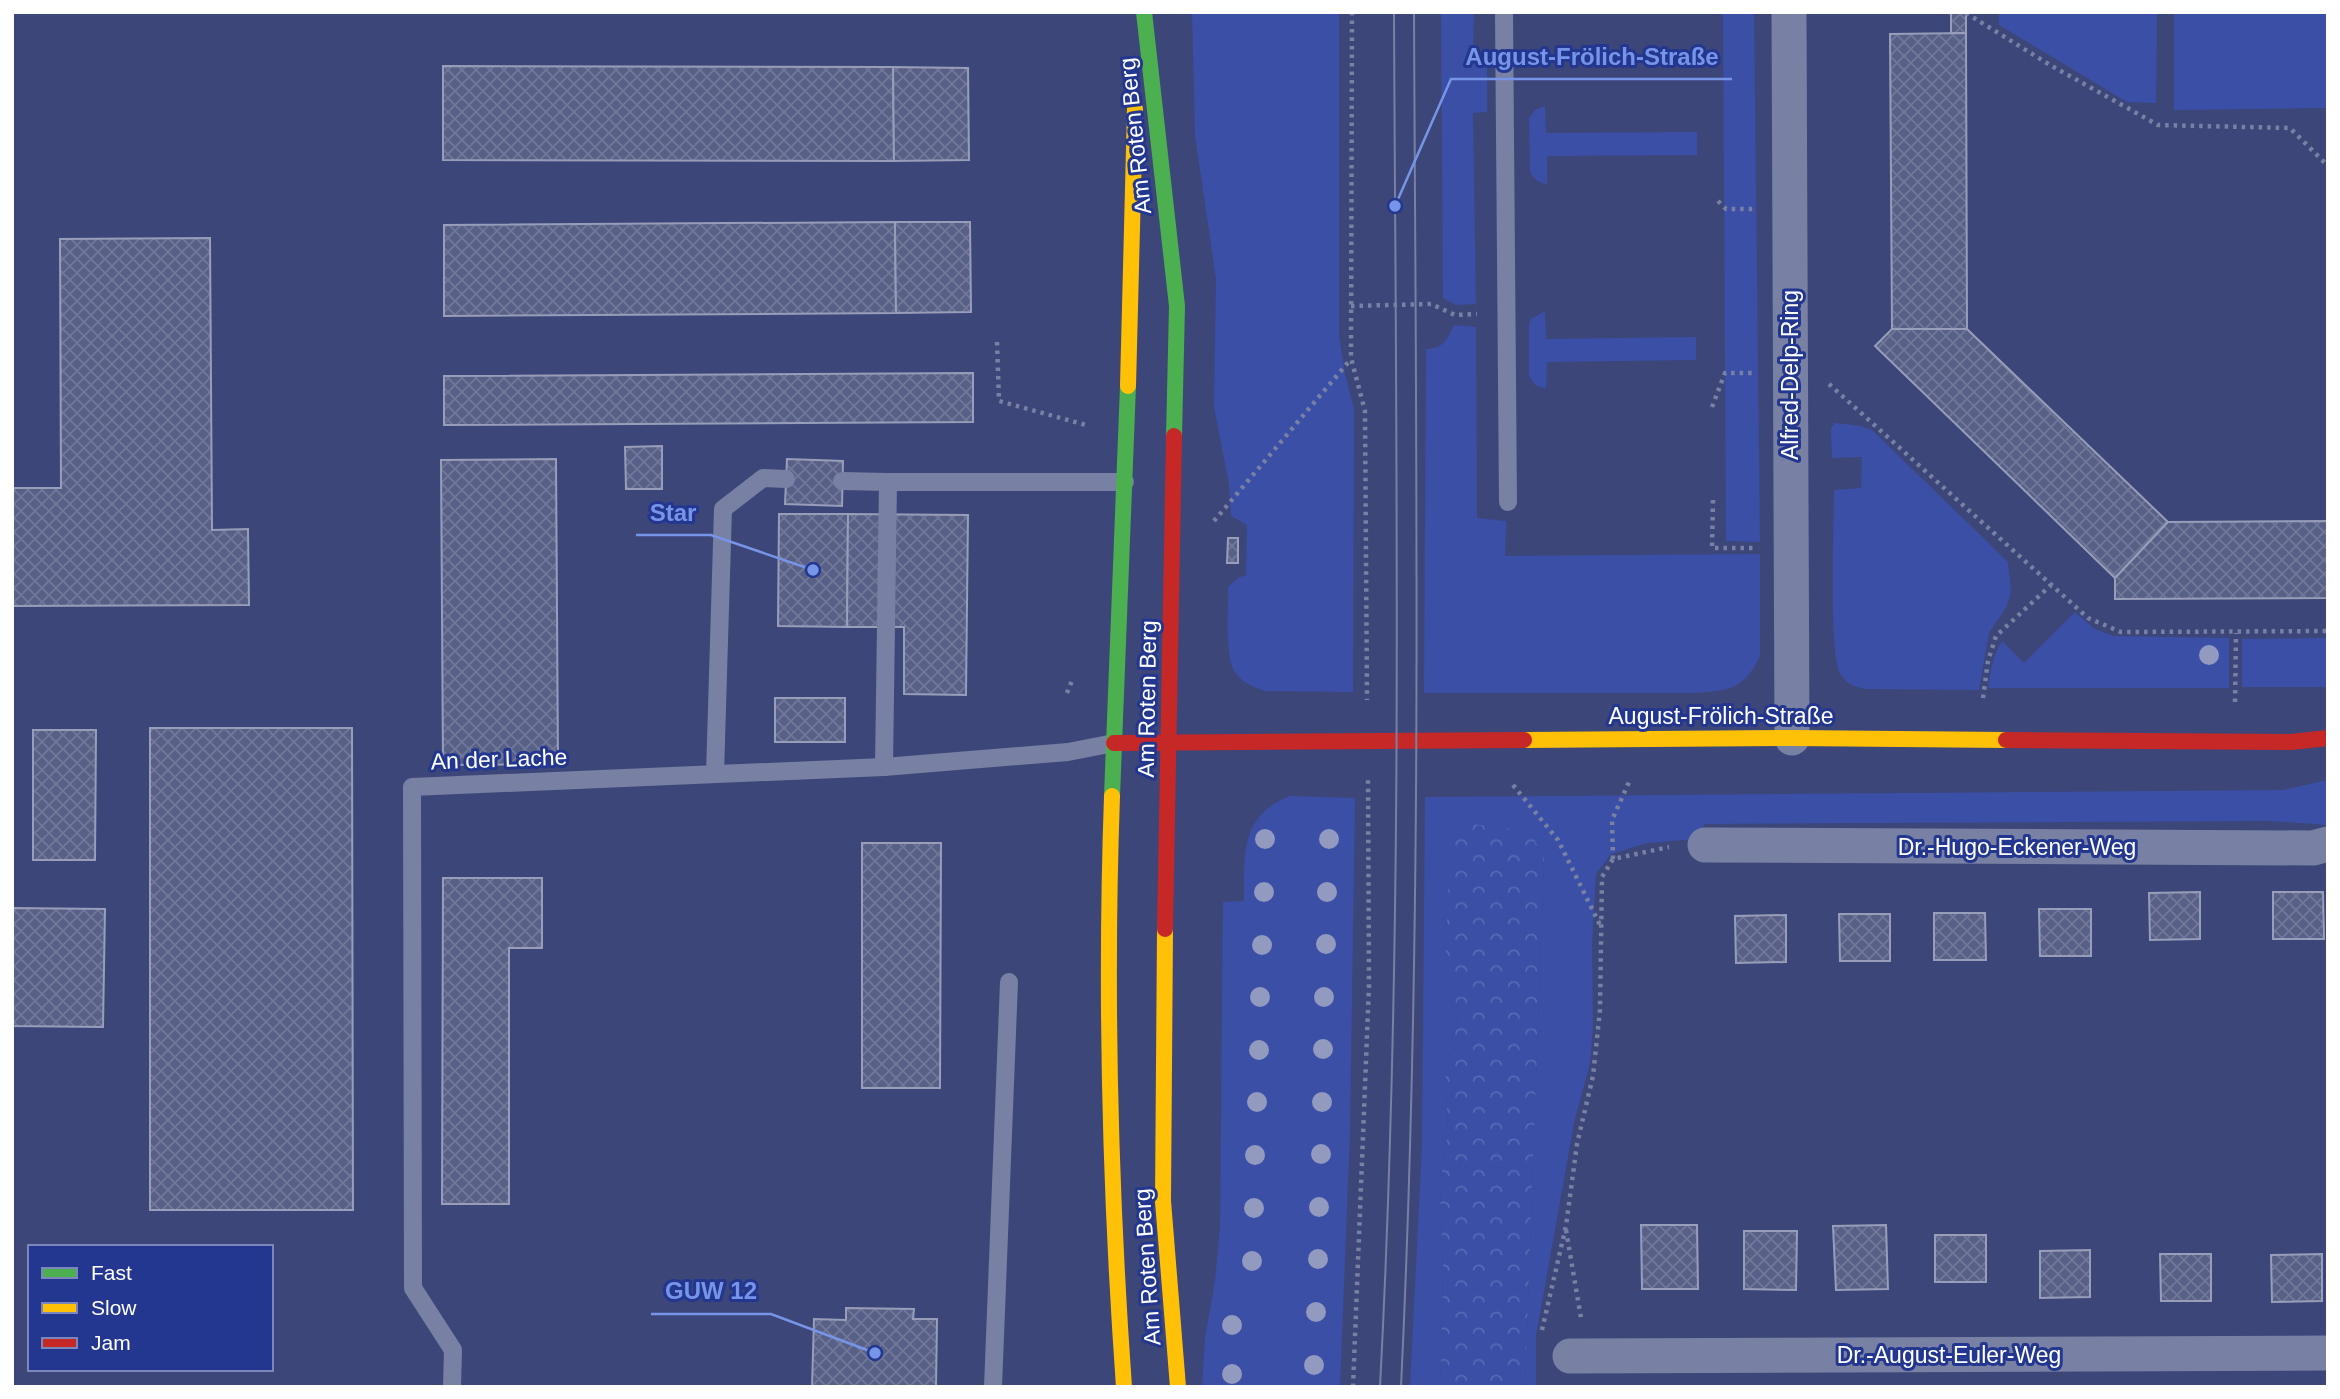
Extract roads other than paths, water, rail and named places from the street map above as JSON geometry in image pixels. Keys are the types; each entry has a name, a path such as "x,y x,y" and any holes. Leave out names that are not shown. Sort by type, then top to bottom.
{"main road":[{"name":"Am Roten Berg","path":"1124,1387 1114,1246 1109,877 1125,482 1138,12"},
{"name":"Am Roten Berg","path":"1144,12 1177,306 1170,742 1165,879 1163,1201 1178,1387"},
{"name":"August-Frölich-Straße","path":"1114,743 1792,738 2291,742 2328,738"}],"street":[{"name":"Alfred-Delp-Ring","path":"1789,12 1778,376 1792,738"},
{"name":"Dr.-Hugo-Eckener-Weg","path":"1705,845 2313,848 2328,844"},
{"name":"Dr.-August-Euler-Weg","path":"1578,1355 2091,1371 2328,1353"}],"lane":[{"path":"1504,12 1508,502"},
{"path":"715,774 723,509 763,478 786,479"},
{"path":"842,481 1125,482"},
{"path":"884,766 888,482"},
{"name":"An der Lache","path":"452,1387 453,1350 413,1288 412,787 884,766 1068,752 1114,743"},
{"path":"993,1387 1009,982"}],"tram line":[{"path":"1380,1387 1388,1215 1396,871 1394,12"},
{"path":"1401,1387 1413,1043 1415,871 1417,528 1414,12"}],"place":[{"name":"August-Frölich-Straße","path":"1395,206"},
{"name":"Star","path":"813,570"},
{"name":"GUW 12","path":"875,1353"}]}
